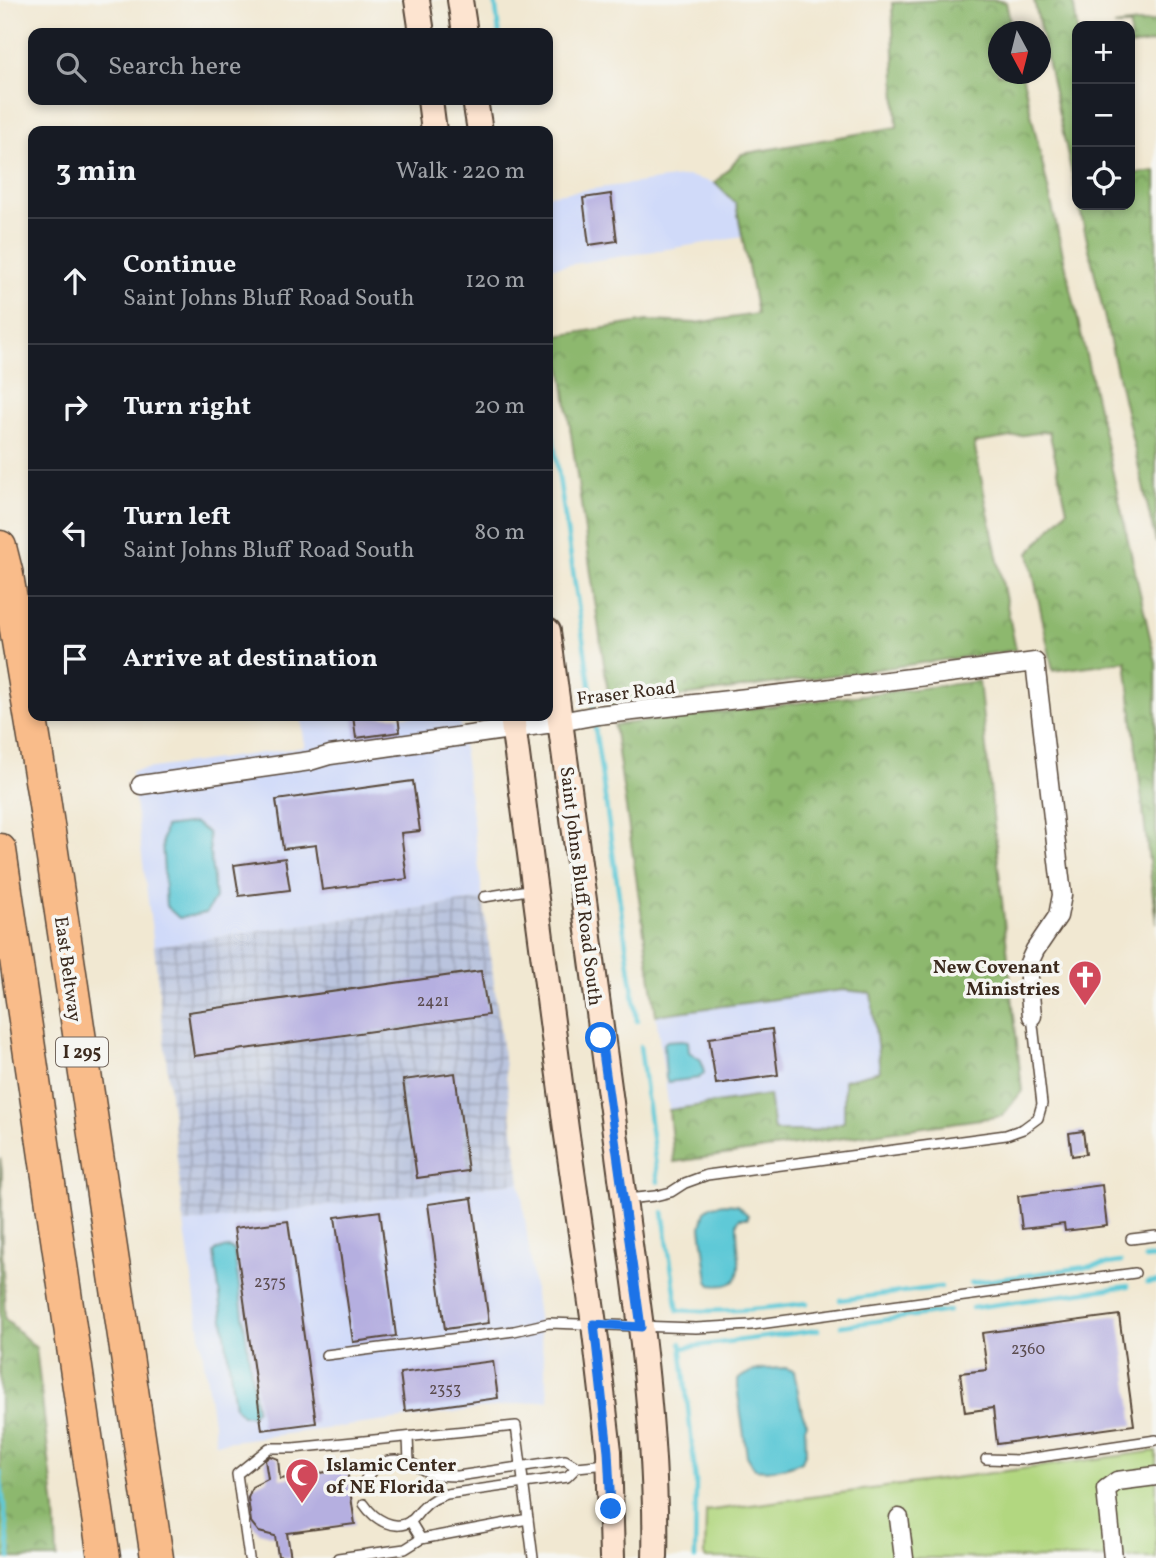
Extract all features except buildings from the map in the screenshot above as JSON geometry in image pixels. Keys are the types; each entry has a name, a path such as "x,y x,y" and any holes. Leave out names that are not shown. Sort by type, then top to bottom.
{"highway":[{"name":"East Beltway","path":"0,547 28,702"},
{"name":"East Beltway","path":"31,721 157,1558"},
{"name":"I 295","path":"0,850 104,1558"}],"main road":[{"path":"417,0 421,28"},
{"path":"460,0 464,28"},
{"path":"431,105 433,126"},
{"path":"476,105 479,126"},
{"name":"Saint Johns Bluff Road South","path":"553,666 647,1376 656,1520 655,1558"},
{"path":"513,722 594,1324 609,1464 612,1558"}],"street":[{"name":"Fraser Road","path":"141,785 310,761 330,755 513,722 561,722 598,715 1035,662 1062,895 1058,916 1029,963 1032,1016"},
{"path":"1113,1558 1105,1489 1117,1481 1156,1476"},
{"path":"899,1518 904,1558"}],"lane":[{"path":"484,897 535,889"},
{"path":"623,1199 671,1192 685,1183 707,1175 1006,1136 1023,1129 1038,1118 1042,1104 1032,1016"},
{"path":"1131,1239 1156,1236"},
{"path":"326,1355 514,1332 549,1323 696,1328 751,1325 1135,1273"},
{"path":"248,1558 237,1474 269,1448 293,1448 516,1426 533,1558"},
{"path":"408,1437 409,1462"},
{"path":"986,1459 1020,1460 1156,1440"},
{"path":"362,1487 372,1468 393,1460 409,1462 428,1473 443,1476 565,1460 577,1467 609,1464"},
{"path":"364,1504 377,1519 397,1525 410,1521 426,1504 447,1494 567,1478 577,1467"},
{"path":"338,1558 387,1555 405,1549 421,1539 528,1519"},
{"path":"410,1521 421,1539"}],"shaded area":[{"path":"688,176 715,183 736,204 743,237 553,267 553,194"},
{"path":"302,721 460,721 483,899 154,946 131,771 305,747"},
{"path":"483,899 520,1182 184,1223 154,946"},
{"path":"843,990 871,993 880,1071 844,1122 812,1131 774,1131 768,1095 669,1110 656,1015"},
{"path":"520,1182 549,1400 216,1443 184,1223"}],"green space":[{"path":"941,0 1006,2 1010,21 988,21 988,84 1024,84 1156,663 1156,923 1126,661 1053,671 1029,553 1067,510 1049,431 974,443 1016,650 610,706 557,336 647,321 696,323 757,314 736,204 715,183 742,154 897,127 892,3"},
{"path":"1034,0 1073,0 1076,21 1072,21 1072,174 1051,78 1051,21 1039,21"},
{"path":"1156,21 1156,42 1135,45 1135,24"},
{"path":"1156,171 1156,543 1080,210 1135,210 1135,173"},
{"path":"979,681 1022,1091 1002,1116 674,1162 669,1110 769,1095 774,1131 812,1131 844,1122 844,1080 880,1071 871,993 843,990 656,1015 614,725"},
{"path":"0,1158 5,1319 36,1348 55,1510 57,1558 0,1558"},
{"path":"1156,1451 1156,1558 705,1558 706,1511"}],"water":[{"path":"195,823 208,833 215,898 206,913 179,918 166,906 162,841 165,827"},
{"path":"667,1041 688,1041 689,1052 701,1060 704,1073 699,1078 668,1082 664,1044"},
{"path":"737,1205 748,1218 740,1218 737,1223 737,1276 729,1284 711,1285 708,1281 701,1227 705,1211 712,1206"},
{"path":"229,1248 234,1250 256,1409 252,1415 242,1415 235,1407 214,1253"},
{"path":"785,1368 794,1371 802,1413 807,1423 806,1450 802,1461 797,1463 767,1470 755,1469 747,1456 738,1380 754,1371"}],"waterway":[{"path":"495,0 498,28"},
{"path":"553,437 593,705"},
{"path":"595,728 637,1021"},
{"path":"640,1046 658,1182"},
{"path":"663,1212 678,1311"},
{"path":"1145,1258 1156,1257"},
{"path":"971,1283 1121,1262"},
{"path":"1147,1283 1156,1282"},
{"path":"972,1308 1128,1286"},
{"path":"840,1300 941,1287"},
{"path":"678,1310 742,1310 807,1303"},
{"path":"841,1326 949,1311"},
{"path":"682,1348 818,1330"},
{"path":"681,1343 696,1482 695,1558"},
{"path":"0,1472 10,1558"}],"place":[{"name":"New Covenant Ministries","path":"1085,1007"},
{"name":"Islamic Center of NE Florida","path":"302,1505"}],"route":[{"path":"601,1038 641,1327 594,1324 608,1451 611,1509"}]}
